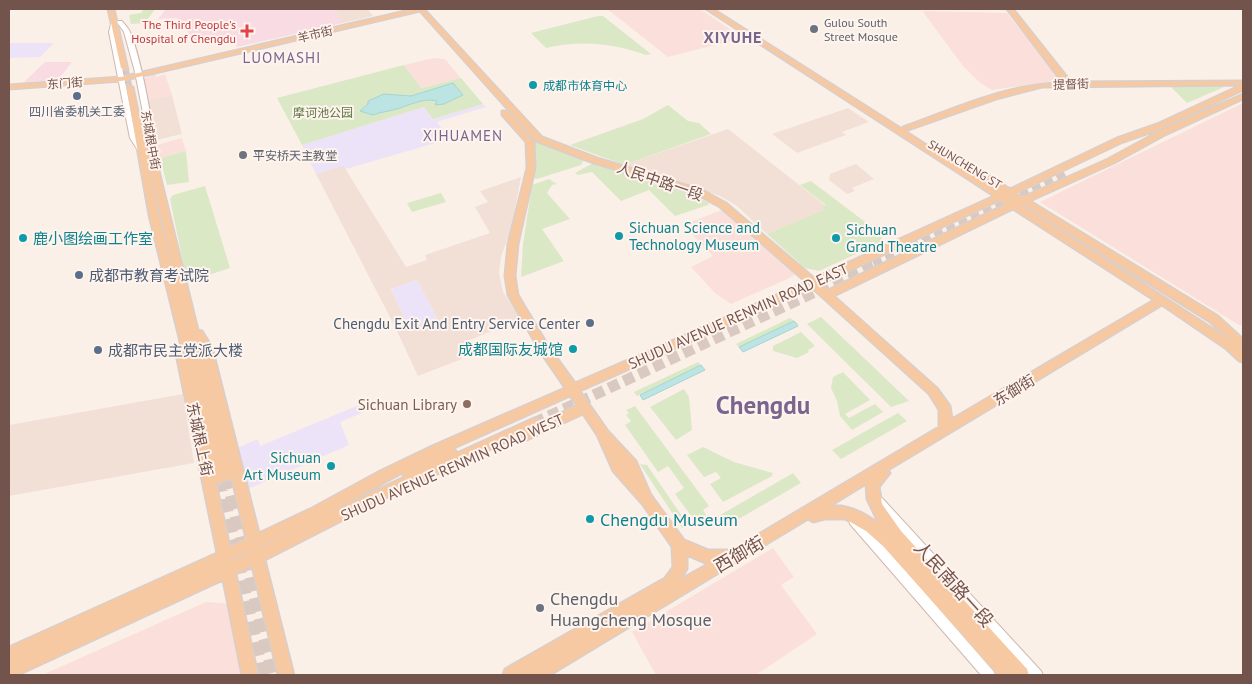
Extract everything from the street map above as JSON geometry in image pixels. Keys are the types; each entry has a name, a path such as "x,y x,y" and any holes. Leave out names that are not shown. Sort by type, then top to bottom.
{"main road":[{"path":"111,9 117,23 127,67"},
{"path":"117,9 117,23"},
{"name":"羊市街","path":"121,78 416,9"},
{"name":"人民中路一段","path":"416,9 534,141 699,192 723,205 826,294 933,391 946,407 948,419 944,432"},
{"name":"SHUNCHENG ST","path":"708,9 1020,202 1214,319 1242,339"},
{"name":"SHUNCHENG ST","path":"716,9 1007,194"},
{"path":"1010,9 1068,84"},
{"name":"东门街","path":"9,85 121,78"},
{"name":"提督街","path":"906,129 1012,92 1042,85 1243,85"},
{"path":"1064,174 1157,126 1243,85"},
{"path":"141,151 132,86 150,148"},
{"path":"1064,174 1138,148 1166,131 1243,96"},
{"path":"534,141 529,183 513,244 511,285 513,295 545,350 602,432 618,467 648,501 679,545 708,557 737,555"},
{"name":"东城根中街","path":"150,148 153,180"},
{"name":"东城根中街","path":"141,151 153,180"},
{"name":"SHUDU AVENUE RENMIN ROAD EAST","path":"572,390 1007,194 1064,174"},
{"name":"SHUDU AVENUE RENMIN ROAD EAST","path":"826,294 1020,202 1064,174"},
{"name":"东城根上街","path":"153,180 179,323 182,356 250,675"},
{"name":"东城根上街","path":"153,180 193,326 223,476 186,339 179,323"},
{"name":"SHUNCHENG ST","path":"1020,202 1200,325"},
{"name":"东御街","path":"866,479 1162,300"},
{"path":"1200,325 1242,339"},
{"path":"1200,325 1243,358"},
{"name":"东城根上街","path":"193,326 206,347 286,675"},
{"name":"SHUDU AVENUE RENMIN ROAD WEST","path":"9,671 228,570 256,549 317,520 381,494 535,419 572,390"},
{"name":"SHUDU AVENUE RENMIN ROAD WEST","path":"535,419 585,407"},
{"path":"906,455 872,485 871,494 876,507 896,536 1021,675"},
{"name":"西御街","path":"535,675 866,479"},
{"path":"782,529 829,511 840,511 861,519 888,541 1008,675"},
{"path":"511,675 670,583 680,569 679,545"},
{"name":"SHUDU AVENUE RENMIN ROAD WEST","path":"9,655 56,635 225,555 256,549"}],"street":[{"name":"东城根中街","path":"141,151 133,138 112,32 117,23 126,29 151,131 153,143 150,148"},
{"name":"人民南路一段","path":"871,494 1037,675"},
{"name":"人民南路一段","path":"849,514 989,675"}],"shaded area":[{"name":"The Third People's Hospital of Chengdu","path":"166,9 334,9 343,23 237,47 233,39 211,43 208,38 191,41 185,22 178,23 177,18 158,19"},
{"path":"334,9 368,9 373,16 343,23"},
{"path":"607,9 700,9 740,36 738,39 668,57"},
{"path":"923,12 1007,13 1061,80 992,90 979,82 963,66"},
{"path":"9,43 54,43 40,57 9,58"},
{"path":"434,58 445,59 461,78 420,88 404,65"},
{"path":"45,62 72,62 58,80 24,82"},
{"path":"155,74 156,77 165,74 172,95 146,100 143,79"},
{"path":"172,95 182,134 156,140 146,100"},
{"path":"1243,103 1243,325 1239,325 1040,202"},
{"path":"483,104 486,107 437,122 449,139 346,169 343,166 316,174 302,145 424,107 433,119"},
{"path":"848,108 869,122 842,132 846,135 797,153 772,134"},
{"path":"728,129 826,206 825,210 767,234 737,206 720,196 624,165"},
{"path":"182,138 186,151 160,158 157,145"},
{"path":"856,164 874,179 852,188 855,191 847,194 829,180 830,174"},
{"path":"343,165 406,267 427,260 425,255 490,233 475,207 488,202 480,191 521,177 512,226 501,257 499,273 503,292 521,319 467,341 460,350 462,359 418,376 395,327 407,323 410,328 437,318 417,280 391,289 405,319 393,323 316,174"},
{"path":"722,210 795,271 794,276 731,304 715,293 691,267 713,256 683,225"},
{"path":"417,280 437,318 410,328 407,323 395,327 393,323 405,319 391,289"},
{"path":"183,394 194,463 9,496 9,425"},
{"path":"359,405 362,413 340,422 349,445 248,489 237,448 258,439 260,446"},
{"path":"773,548 794,577 781,585 817,634 756,675 656,675 632,632"},
{"path":"206,602 232,604 246,675 42,675"}],"green space":[{"path":"144,9 155,9 145,23 131,24 129,15 141,13"},
{"path":"603,16 651,54 646,55 609,45 596,44 572,44 546,48 531,33"},
{"name":"摩诃池公园","path":"404,65 421,88 461,78 483,104 433,119 424,107 302,145 277,98"},
{"path":"1170,86 1222,86 1224,87 1187,103"},
{"path":"668,105 688,121 699,123 711,134 624,165 570,145 643,119"},
{"path":"535,143 540,143 584,160 581,165 537,179 533,178"},
{"path":"186,151 189,182 167,185 160,158"},
{"path":"593,163 693,195 709,203 708,205 675,216 649,190 621,201 592,172 578,175 575,173"},
{"path":"549,179 557,184 552,185 547,193 570,219 542,229 564,261 521,277 523,244 532,185"},
{"path":"811,181 881,234 882,242 819,271 805,268 767,234 824,210 822,208 826,205 800,185"},
{"path":"205,186 230,268 187,282 170,199 173,195"},
{"path":"441,193 446,202 412,212 407,203"},
{"path":"821,317 909,401 891,407 807,324"},
{"path":"790,318 800,325 794,322 739,347 736,344"},
{"path":"801,332 815,346 808,350 809,352 797,358 773,351 773,346"},
{"path":"698,362 701,365 637,396 634,392"},
{"path":"843,372 870,400 845,414 849,418 875,404 883,412 852,430 840,416 837,401 831,388 833,377"},
{"path":"684,389 689,397 692,430 676,440 650,407"},
{"path":"635,406 709,506 703,510 706,515 695,521 675,494 684,488 668,466 658,472 625,425 631,421 626,415 629,413 626,410"},
{"path":"898,413 907,421 841,459 832,450"},
{"path":"703,447 734,462 773,473 772,476 723,502 710,484 721,478 716,472 704,477 687,455"},
{"path":"640,464 647,465 688,525 682,528"},
{"path":"793,473 801,483 723,528 715,518"}],"water":[{"path":"453,83 463,95 444,104 435,105 437,101 426,100 373,115 360,111 368,104 368,101 384,94 411,96"},
{"path":"794,321 798,326 743,352 739,347"},
{"path":"701,365 705,370 643,400 640,395"}],"tunnel":[{"path":"125,68 129,87"},
{"path":"874,265 1067,175"},
{"path":"534,423 877,263"},
{"path":"227,475 274,675"},
{"path":"219,478 262,675"}],"place":[{"name":"Gulou South Street Mosque","path":"814,29"},
{"name":"The Third People's Hospital of Chengdu","path":"247,31"},
{"name":"成都市体育中心","path":"533,85"},
{"name":"四川省委机关工委","path":"77,96"},
{"name":"平安桥天主教堂","path":"243,155"},
{"name":"Sichuan Science and Technology Museum","path":"619,236"},
{"name":"鹿小图绘画工作室","path":"23,238"},
{"name":"Sichuan Grand Theatre","path":"836,238"},
{"name":"成都市教育考试院","path":"79,275"},
{"name":"Chengdu Exit And Entry Service Center","path":"590,323"},
{"name":"成都国际友城馆","path":"573,349"},
{"name":"成都市民主党派大楼","path":"98,350"},
{"name":"Sichuan Library","path":"467,404"},
{"name":"Sichuan Art Museum","path":"331,466"},
{"name":"Chengdu Museum","path":"590,519"},
{"name":"Chengdu Huangcheng Mosque","path":"540,608"}],"district":[{"name":"XIYUHE","path":"733,37"},
{"name":"LUOMASHI","path":"282,57"},
{"name":"XIHUAMEN","path":"463,135"},
{"name":"Chengdu","path":"763,405"}]}
